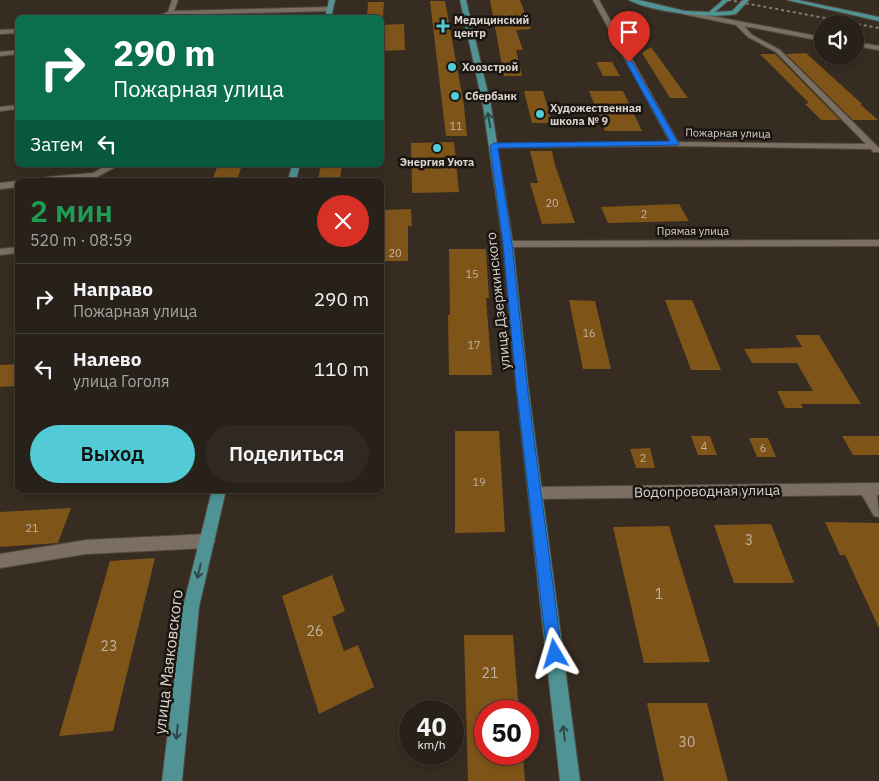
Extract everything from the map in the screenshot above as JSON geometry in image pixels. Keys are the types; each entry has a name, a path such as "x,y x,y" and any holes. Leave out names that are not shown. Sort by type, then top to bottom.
{"main road":[{"path":"329,15 332,0"},
{"name":"улица Дзержинского","path":"463,0 494,146 508,244 522,385 570,781"},
{"path":"632,0 685,13 734,13 746,0"},
{"path":"711,13 726,0"},
{"path":"790,0 879,19"},
{"path":"806,0 821,6"},
{"name":"улица Маяковского","path":"172,781 191,607 218,493"}],"street":[{"path":"170,13 175,0"},
{"path":"596,0 675,144"},
{"path":"164,15 170,13 330,9"},
{"path":"685,13 814,38"},
{"path":"739,24 750,36 778,51 876,149"},
{"path":"0,32 15,31"},
{"path":"864,46 879,48"},
{"path":"0,54 15,52"},
{"path":"0,109 15,107"},
{"name":"Пожарная улица","path":"494,146 675,144 876,149"},
{"path":"66,178 95,175 111,167"},
{"path":"0,186 15,184"},
{"name":"Прямая улица","path":"508,244 879,243"},
{"path":"0,252 15,250"},
{"path":"873,489 879,510"},
{"name":"Водопроводная улица","path":"536,493 873,489"},
{"path":"0,561 86,547 206,541"}],"building":[{"path":"490,0 520,0 531,29 516,30 523,50 516,50 522,76 504,76"},
{"path":"430,1 445,1 464,106 467,136 446,136"},
{"path":"368,2 384,2 383,15 367,15"},
{"path":"404,24 405,50 384,51 384,25"},
{"path":"651,47 688,98 670,98 642,53"},
{"path":"806,53 814,60 814,65 819,65 878,120 853,120 786,54"},
{"path":"760,54 775,54 840,120 821,120 805,104 809,103"},
{"path":"596,62 612,62 620,76 603,76"},
{"path":"524,91 543,91 552,123 532,123"},
{"path":"589,91 623,91 642,131 605,131"},
{"path":"454,142 459,192 412,193 411,143"},
{"path":"530,151 552,151 575,223 542,224 530,183 538,183"},
{"path":"217,167 241,167 238,178 213,178"},
{"path":"321,167 342,167 340,178 318,178"},
{"path":"679,204 689,221 608,223 601,207"},
{"path":"411,209 412,226 408,226 408,261 384,261 384,210"},
{"path":"449,249 486,249 489,298 486,298 492,375 449,375"},
{"path":"569,300 595,301 611,369 583,369"},
{"path":"665,300 692,300 721,370 691,370"},
{"path":"795,335 819,335 861,404 801,404 803,408 785,408 777,391 813,391 797,363 752,363 744,349 802,347"},
{"path":"15,364 15,386 0,387 0,365"},
{"path":"455,431 499,431 505,532 455,533"},
{"path":"691,436 710,436 717,455 698,455"},
{"path":"842,436 879,436 879,455 853,455"},
{"path":"749,438 768,438 776,457 757,457"},
{"path":"650,448 655,468 636,468 630,449"},
{"path":"71,508 58,543 0,547 0,512"},
{"path":"825,522 879,523 879,628 845,555 840,555"},
{"path":"771,524 794,583 734,583 714,525"},
{"path":"669,526 710,662 644,663 613,527"},
{"path":"155,558 113,731 59,736 110,561"},
{"path":"332,575 345,611 332,617 344,651 358,645 374,687 319,714 282,596"},
{"path":"464,635 513,635 518,700 474,700 474,765 524,765 525,781 468,781"},
{"path":"647,703 707,703 728,781 664,781"}],"railway":[{"path":"728,0 879,28"}],"place":[{"name":"Медицинский центр","path":"443,26"},
{"name":"Хоозстрой","path":"452,67"},
{"name":"Сбербанк","path":"455,96"},
{"name":"Художественная школа № 9","path":"540,114"},
{"name":"Энергия Уюта","path":"437,148"}],"route":[{"path":"555,654 522,385 508,244 494,146 675,144 629,62"}]}
